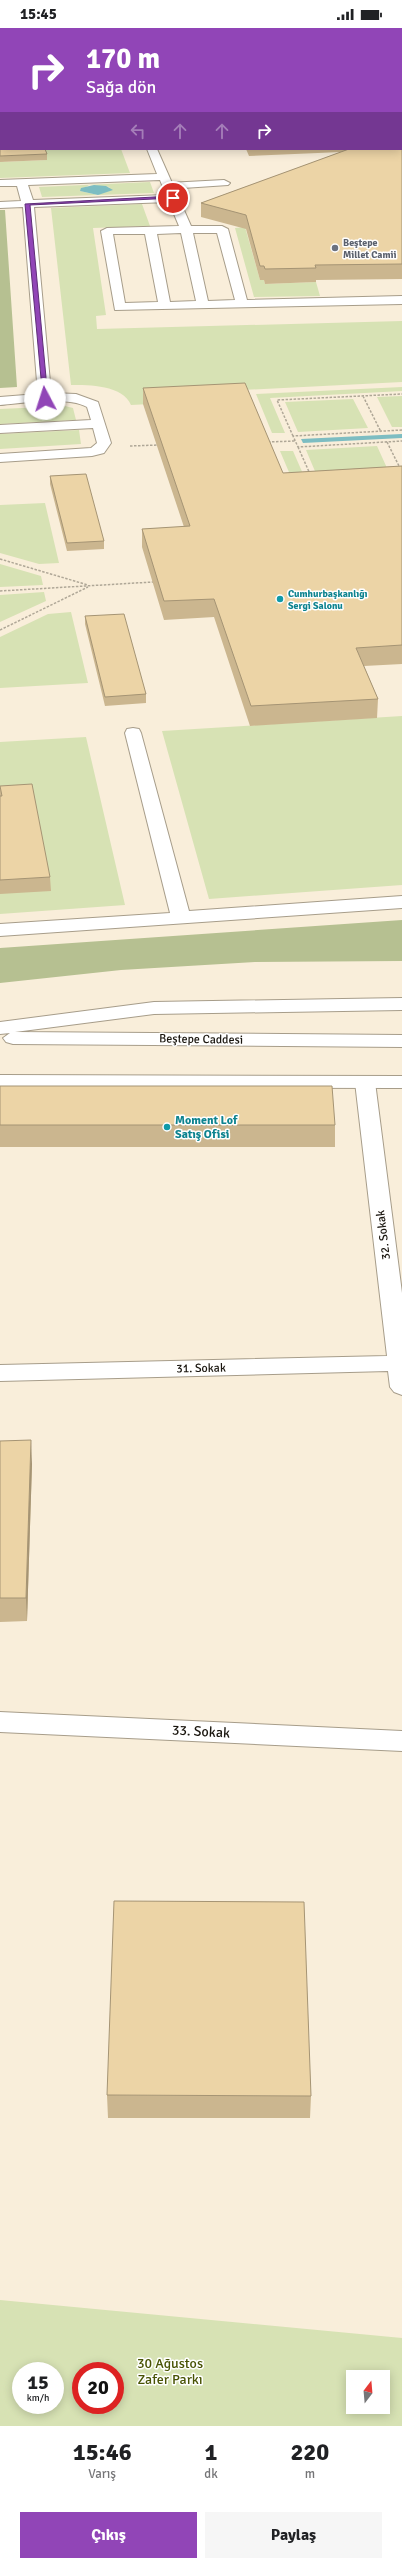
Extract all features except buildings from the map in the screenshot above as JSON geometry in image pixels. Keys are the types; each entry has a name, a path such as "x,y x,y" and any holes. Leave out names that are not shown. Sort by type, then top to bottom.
{"main road":[{"path":"152,150 186,230 203,305"},
{"path":"0,183 166,181 224,183"},
{"path":"22,182 28,204 45,399"},
{"path":"0,205 173,198"},
{"path":"242,304 222,229 107,231 119,307 165,306 402,300"},
{"path":"150,230 165,306"},
{"path":"0,401 76,398 90,402 98,424 103,447 87,453 0,458"},
{"path":"0,429 98,424"},
{"path":"133,733 181,918"},
{"path":"0,930 402,902"},
{"path":"0,1028 154,1008 402,1004"},
{"name":"Beştepe Caddesi","path":"0,1038 402,1041"},
{"path":"0,1081 402,1082"},
{"name":"32. Sokak","path":"365,1082 402,1387"},
{"name":"31. Sokak","path":"0,1373 400,1363"},
{"name":"33. Sokak","path":"0,1722 402,1741"}],"path":[{"path":"312,478 278,400 402,394"},
{"path":"363,396 382,432"},
{"path":"293,436 402,430"},
{"path":"265,442 295,441"},
{"path":"298,447 402,441"},
{"path":"387,442 402,472"},
{"path":"103,447 165,445"},
{"path":"0,559 91,586"},
{"path":"0,591 153,582"},
{"path":"0,630 91,586"}],"green space":[{"path":"44,150 121,150 130,173 0,178 0,162 47,160"},
{"path":"150,182 154,193 98,195 42,197 39,187","holes":["89,185 110,187 98,195 80,191"]},
{"path":"142,204 150,226 93,228 106,315 96,316 97,329 402,321 402,382 242,390 245,399 131,405 127,398 121,393 113,390 96,386 71,385 51,208"},
{"path":"0,210 5,210 17,387 0,388"},
{"path":"245,227 260,280 264,280 265,284 316,282 320,296 254,297 235,228"},
{"path":"402,387 402,391 270,398 285,433 272,433 256,394"},
{"path":"402,396 402,427 392,427 377,397"},
{"path":"353,399 368,428 298,432 285,402"},
{"path":"65,406 73,408 76,420 0,424 0,409"},
{"path":"79,430 81,444 0,449 0,434"},
{"path":"377,446 392,479 320,483 306,450"},
{"path":"280,451 293,451 307,483 294,484"},
{"path":"45,503 59,563 39,564 0,553 0,505"},
{"path":"0,564 41,576 43,585 0,587"},
{"path":"44,592 46,601 0,622 0,595"},
{"path":"71,612 88,683 0,688 0,637 48,614"},
{"path":"402,716 402,885 209,899 162,731"},
{"path":"86,737 125,905 0,914 0,742"},
{"path":"402,920 402,961 255,962 121,970 0,983 0,948"},
{"name":"30 Ağustos Zafer Parkı","path":"0,2300 402,2338 402,2426 0,2426"}],"water":[{"path":"94,185 106,186 113,190 98,195 80,191 81,188"},
{"path":"402,434 402,438 303,443 301,439"}],"place":[{"name":"Beştepe Millet Camii","path":"335,248"},
{"name":"Cumhurbaşkanlığı Sergi Salonu","path":"280,599"},
{"name":"Moment Lof Satış Ofisi","path":"167,1127"}],"route":[{"path":"45,399 28,204 173,198"}]}
